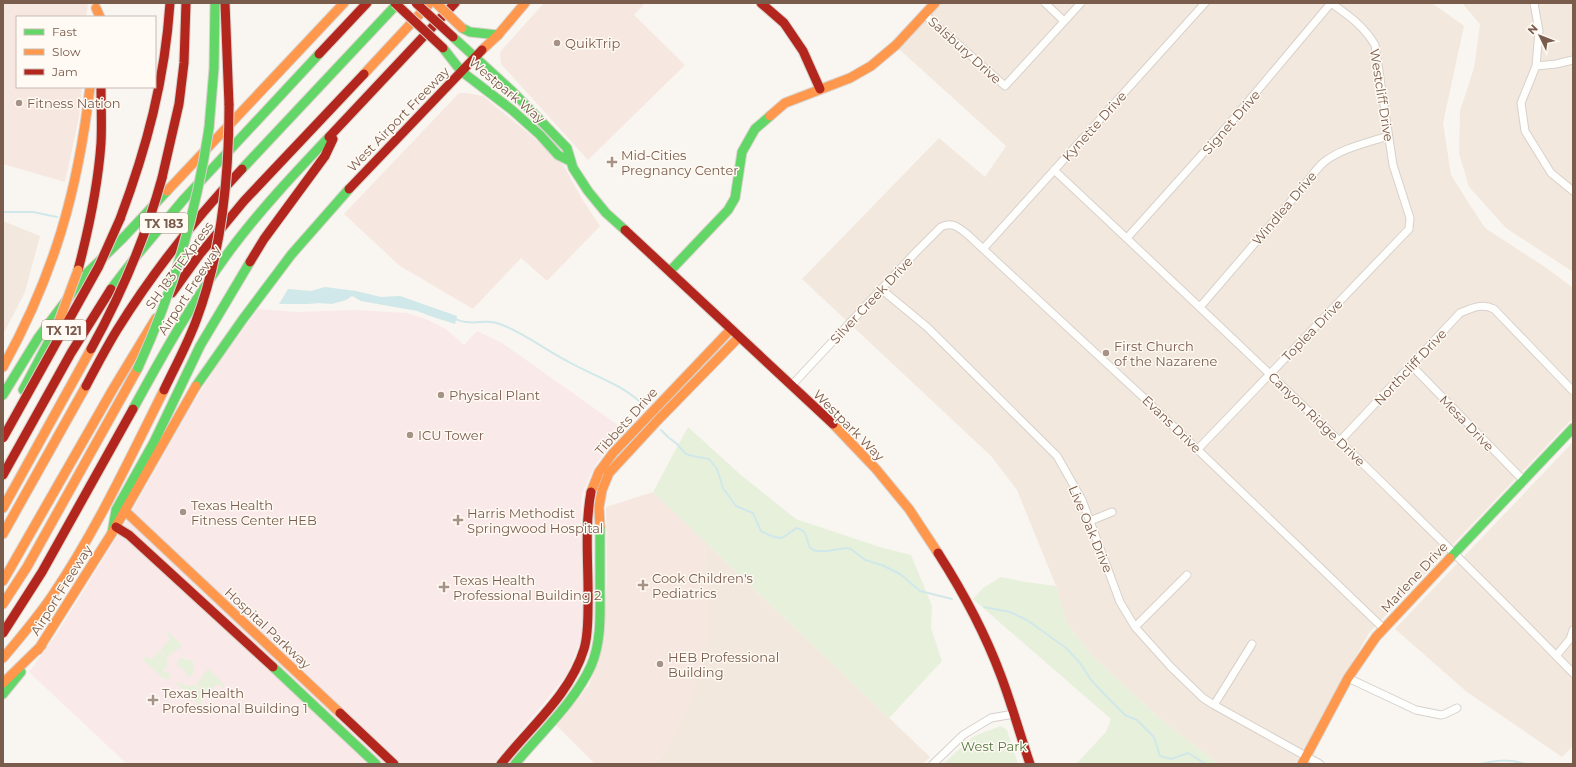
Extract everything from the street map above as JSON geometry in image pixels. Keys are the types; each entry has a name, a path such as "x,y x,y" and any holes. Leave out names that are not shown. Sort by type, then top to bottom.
{"main road":[{"name":"TX 121","path":"3,438 99,266 138,174 158,98 166,46 170,3"},
{"path":"3,508 112,311 130,273 142,242 162,178 179,104 184,63 186,3"},
{"path":"3,604 44,537 138,368 163,314 183,255 202,182 209,128 214,68 215,3"},
{"path":"3,658 36,617 74,562 96,524 184,350 196,320 211,272 223,210 228,160 229,105 225,3"},
{"path":"3,395 38,338 86,274 123,238 344,3"},
{"name":"TX 183","path":"3,475 76,344 122,275 182,202 367,3"},
{"name":"Westpark Way","path":"396,3 443,48 461,71 512,110 540,135 558,155 570,161"},
{"name":"SH 183 TEXpress","path":"3,534 117,330 160,266 210,202 396,3"},
{"name":"Westpark Way","path":"416,3 521,100 567,148 570,161 588,191 606,213 826,417 888,483 909,509 964,595 976,618 1000,671 1030,764"},
{"name":"SH 183 TEXpress","path":"3,581 124,370 179,281 244,201 430,3"},
{"path":"436,3 462,28 470,32 498,35"},
{"name":"Airport Freeway","path":"3,633 42,572 157,365 192,306 227,255 254,219 285,184 455,3"},
{"name":"West Airport Freeway","path":"291,255 335,203 461,71 498,35 526,3"},
{"path":"761,3 784,23 803,51 820,89"},
{"path":"670,271 728,210 735,198 742,152 755,129 785,103 850,78 871,66 896,45 935,3"},
{"path":"3,367 32,310 60,240 77,174 86,124 90,88"},
{"path":"3,427 58,324 78,270 87,238 98,178 101,142 101,88"},
{"path":"114,530 116,510 154,442 200,346 226,300 264,239 325,156 338,128"},
{"name":"Airport Freeway","path":"3,694 42,645 114,530 170,430 202,377 291,255"},
{"name":"Tibbets Drive","path":"515,764 553,721 574,694 590,666 597,649 600,628 599,507 602,490 609,473 619,454 672,390 731,329"},
{"name":"Tibbets Drive","path":"501,764 559,694 581,658 587,635 588,618 589,591 586,557 590,495 596,478 604,463 619,454 739,337"},
{"name":"Marlene Drive","path":"1304,760 1348,678 1365,651 1454,552 1573,428"},
{"name":"Hospital Parkway","path":"125,511 394,764"},
{"path":"588,523 599,523"},
{"name":"Hospital Parkway","path":"114,530 129,535 197,596 376,764"},
{"path":"588,618 600,618"},
{"path":"3,683 14,670 42,645"},
{"path":"581,658 590,666"},
{"path":"522,739 531,746"}],"street":[{"path":"1045,3 1064,21 1081,3"},
{"name":"Kynette Drive","path":"982,249 1205,3"},
{"name":"Westcliff Drive","path":"1331,3 1358,23 1369,35 1375,45 1393,165 1405,206"},
{"name":"Signet Drive","path":"1127,238 1231,122 1331,3"},
{"path":"1534,3 1539,31 1536,66 1521,103 1525,131 1551,173 1573,191"},
{"name":"Salsbury Drive","path":"924,14 1005,86 1064,21"},
{"path":"1536,66 1556,64 1573,60"},
{"name":"Windlea Drive","path":"1200,307 1316,170 1325,162 1341,152 1388,136"},
{"name":"Canyon Ridge Drive","path":"1054,170 1200,307 1454,552 1573,674"},
{"name":"Toplea Drive","path":"1198,449 1409,229 1410,218 1405,206"},
{"name":"Silver Creek Drive","path":"791,386 941,227 946,224 956,225"},
{"name":"Evans Drive","path":"956,225 1198,449 1384,629"},
{"name":"Live Oak Drive","path":"881,289 927,327 1057,456 1082,500 1120,602 1135,627 1171,666 1203,698 1304,760 1320,764"},
{"name":"Northcliff Drive","path":"1340,442 1460,313 1481,306 1487,306 1494,309 1573,391"},
{"name":"Mesa Drive","path":"1411,365 1523,480"},
{"path":"1090,521 1112,512"},
{"path":"1135,627 1187,575"},
{"path":"1556,656 1570,639 1573,630"},
{"path":"1214,705 1252,644"},
{"path":"1348,678 1416,710 1441,715 1457,708"},
{"path":"933,764 963,735 991,718 1014,714"},
{"path":"351,740 359,732"}],"shaded area":[{"path":"3,3 88,3 86,16 16,16 16,88 82,88 79,117 65,182 3,164"},
{"path":"544,3 645,3 634,15 685,65 588,160 501,64 500,52"},
{"path":"941,3 1432,3 1464,26 1443,123 1451,175 1485,228 1548,269 1573,288 1573,418 1369,633 1295,764 1219,764 1166,724 1092,656 1066,622 1056,586 1017,490 991,456 802,279 939,138 985,177 1006,146 899,49"},
{"path":"1462,3 1573,3 1573,272 1506,228 1469,187 1459,153 1460,111 1474,68 1480,24"},
{"path":"459,93 483,96 532,136 564,166 582,199 600,226 547,281 521,258 473,309 400,266 344,214"},
{"path":"3,221 40,236 25,292 3,335"},
{"path":"258,309 297,312 356,310 407,313 426,319 446,329 464,345 477,331 502,343 625,430 598,461 582,494 583,630 568,672 493,764 127,764 29,672 58,632 126,522 187,413 216,367"},
{"path":"1573,442 1573,746 1562,757 1467,692 1395,629"},
{"path":"653,492 705,542 708,606 707,642 690,702 669,745 654,764 595,764 556,725 589,685 600,653 604,630 607,577 606,507"},
{"path":"705,542 930,757 923,764 654,764 669,745 708,606"}],"green space":[{"path":"688,427 741,475 796,519 883,548 911,555 932,606 931,628 942,661 889,718 653,492"},
{"path":"1001,577 1056,586 1066,622 1092,656 1166,724 1219,764 1076,764 1106,732 1111,719 973,599 983,588"},
{"path":"165,633 169,633 181,644 180,648 173,652 168,658 160,650 171,638"},
{"path":"159,651 167,659 167,667 163,668 164,673 169,671 170,673 169,675 171,677 168,679 164,679 143,660 147,656 151,660"},
{"path":"181,658 193,661 194,672 192,675 189,676 185,674 186,672 180,666 178,668 177,661"},
{"path":"208,669 223,683 224,689 218,683 207,695 196,684 200,681"},
{"path":"177,682 187,686 195,685 206,696 199,705 176,683"},
{"name":"West Park","path":"1001,726 1007,730 1018,764 943,764 974,736"}],"water":[{"path":"325,287 356,291 381,297 400,296 457,316 455,324 417,311 361,301 352,296 346,300 332,304 279,304 288,289 311,291"}],"waterway":[{"path":"3,212 33,212 57,217"},
{"path":"455,319 463,322 491,322 509,328 526,336 567,361 618,386 628,392 645,407"},
{"path":"661,430 686,454 709,459 717,469 723,488 736,506 753,513 761,531 781,538 797,528 801,529 805,533 810,548 816,551 846,548 851,549 865,560 882,565 900,574 920,591 952,599"},
{"path":"984,607 1010,612 1027,620 1066,648 1080,663 1091,680 1108,698 1125,715 1137,720 1154,737 1160,756 1171,759 1188,753 1206,764"},
{"path":"1480,764 1502,761 1513,761 1525,764"}],"traffic: fast":[{"path":"209,128 214,68 215,3"},
{"path":"242,169 398,3"},
{"path":"462,28 470,32 498,35"},
{"path":"453,37 513,92 567,148 573,168 588,191 606,213 625,230"},
{"path":"443,48 461,71 512,110 540,135 558,155 570,161"},
{"path":"111,289 184,199 319,54"},
{"path":"670,271 728,210 735,198 742,152 755,129 770,116"},
{"path":"138,368 151,339 182,251 204,160 209,128"},
{"path":"133,409 167,347 217,268 266,205 329,137"},
{"path":"196,386 243,319 291,255 349,189"},
{"path":"3,395 38,338 86,274 123,238 167,191"},
{"path":"112,533 116,510 154,442 200,346 250,262"},
{"path":"23,390 58,324"},
{"path":"1450,558 1573,428"},
{"path":"515,764 576,692 584,680 595,656 600,626 600,527"},
{"path":"273,667 376,764"},
{"path":"3,694 21,672"}],"traffic: slow":[{"path":"167,191 344,3"},
{"path":"364,74 430,3"},
{"path":"436,3 462,28"},
{"path":"482,50 498,35 525,3"},
{"path":"770,116 785,103 850,78 871,66 896,45 935,3"},
{"path":"96,8 100,16"},
{"path":"3,367 21,333 36,299 50,265 61,232 79,162 90,88"},
{"path":"58,324 78,270"},
{"path":"3,581 113,389 156,318"},
{"path":"591,492 599,472 613,453 731,329"},
{"path":"600,527 599,507 602,490 609,473 658,420 739,337"},
{"path":"3,508 91,349"},
{"path":"3,604 27,567 138,368"},
{"path":"3,534 86,386"},
{"path":"38,650 112,533 196,386"},
{"path":"3,658 46,604 68,571 98,521 164,390"},
{"path":"833,424 876,469 909,509 938,553"},
{"path":"125,511 340,713"},
{"path":"1302,764 1348,678 1376,637 1450,558"},
{"path":"3,683 42,645"}],"traffic: jam":[{"path":"120,219 130,192 153,112 164,59 170,3"},
{"path":"162,178 179,104 184,63 186,3"},
{"path":"225,3 229,105"},
{"path":"319,54 367,3"},
{"path":"395,3 443,48"},
{"path":"416,3 453,37"},
{"path":"329,137 455,3"},
{"path":"761,3 784,23 803,51 820,89"},
{"path":"349,189 482,50"},
{"path":"172,293 200,254 244,201 364,74"},
{"path":"78,270 98,175 101,136 101,88"},
{"path":"164,390 196,321 205,295 218,242 228,160 229,105"},
{"path":"250,262 264,239 325,156 333,139"},
{"path":"86,386 113,337 145,287 175,246 242,169"},
{"path":"91,349 123,287 132,266 148,223 162,178"},
{"path":"3,438 99,266 120,219"},
{"path":"625,230 833,424"},
{"path":"3,475 71,353 111,289"},
{"path":"3,633 42,572 133,409"},
{"path":"501,764 559,696 578,666 584,649 588,623 587,535 591,492"},
{"path":"116,527 129,535 273,667"},
{"path":"938,553 981,628 995,660 1030,764"},
{"path":"340,713 394,764"}],"place":[{"name":"QuikTrip","path":"557,43"},
{"name":"Fitness Nation","path":"19,103"},
{"name":"Mid-Cities Pregnancy Center","path":"612,162"},
{"name":"First Church of the Nazarene","path":"1106,353"},
{"name":"Physical Plant","path":"441,395"},
{"name":"ICU Tower","path":"410,435"},
{"name":"Texas Health Fitness Center HEB","path":"183,512"},
{"name":"Harris Methodist Springwood Hospital","path":"458,520"},
{"name":"Cook Children's Pediatrics","path":"643,585"},
{"name":"Texas Health Professional Building 2","path":"444,587"},
{"name":"HEB Professional Building","path":"660,664"},
{"name":"Texas Health Professional Building 1","path":"153,700"}]}
